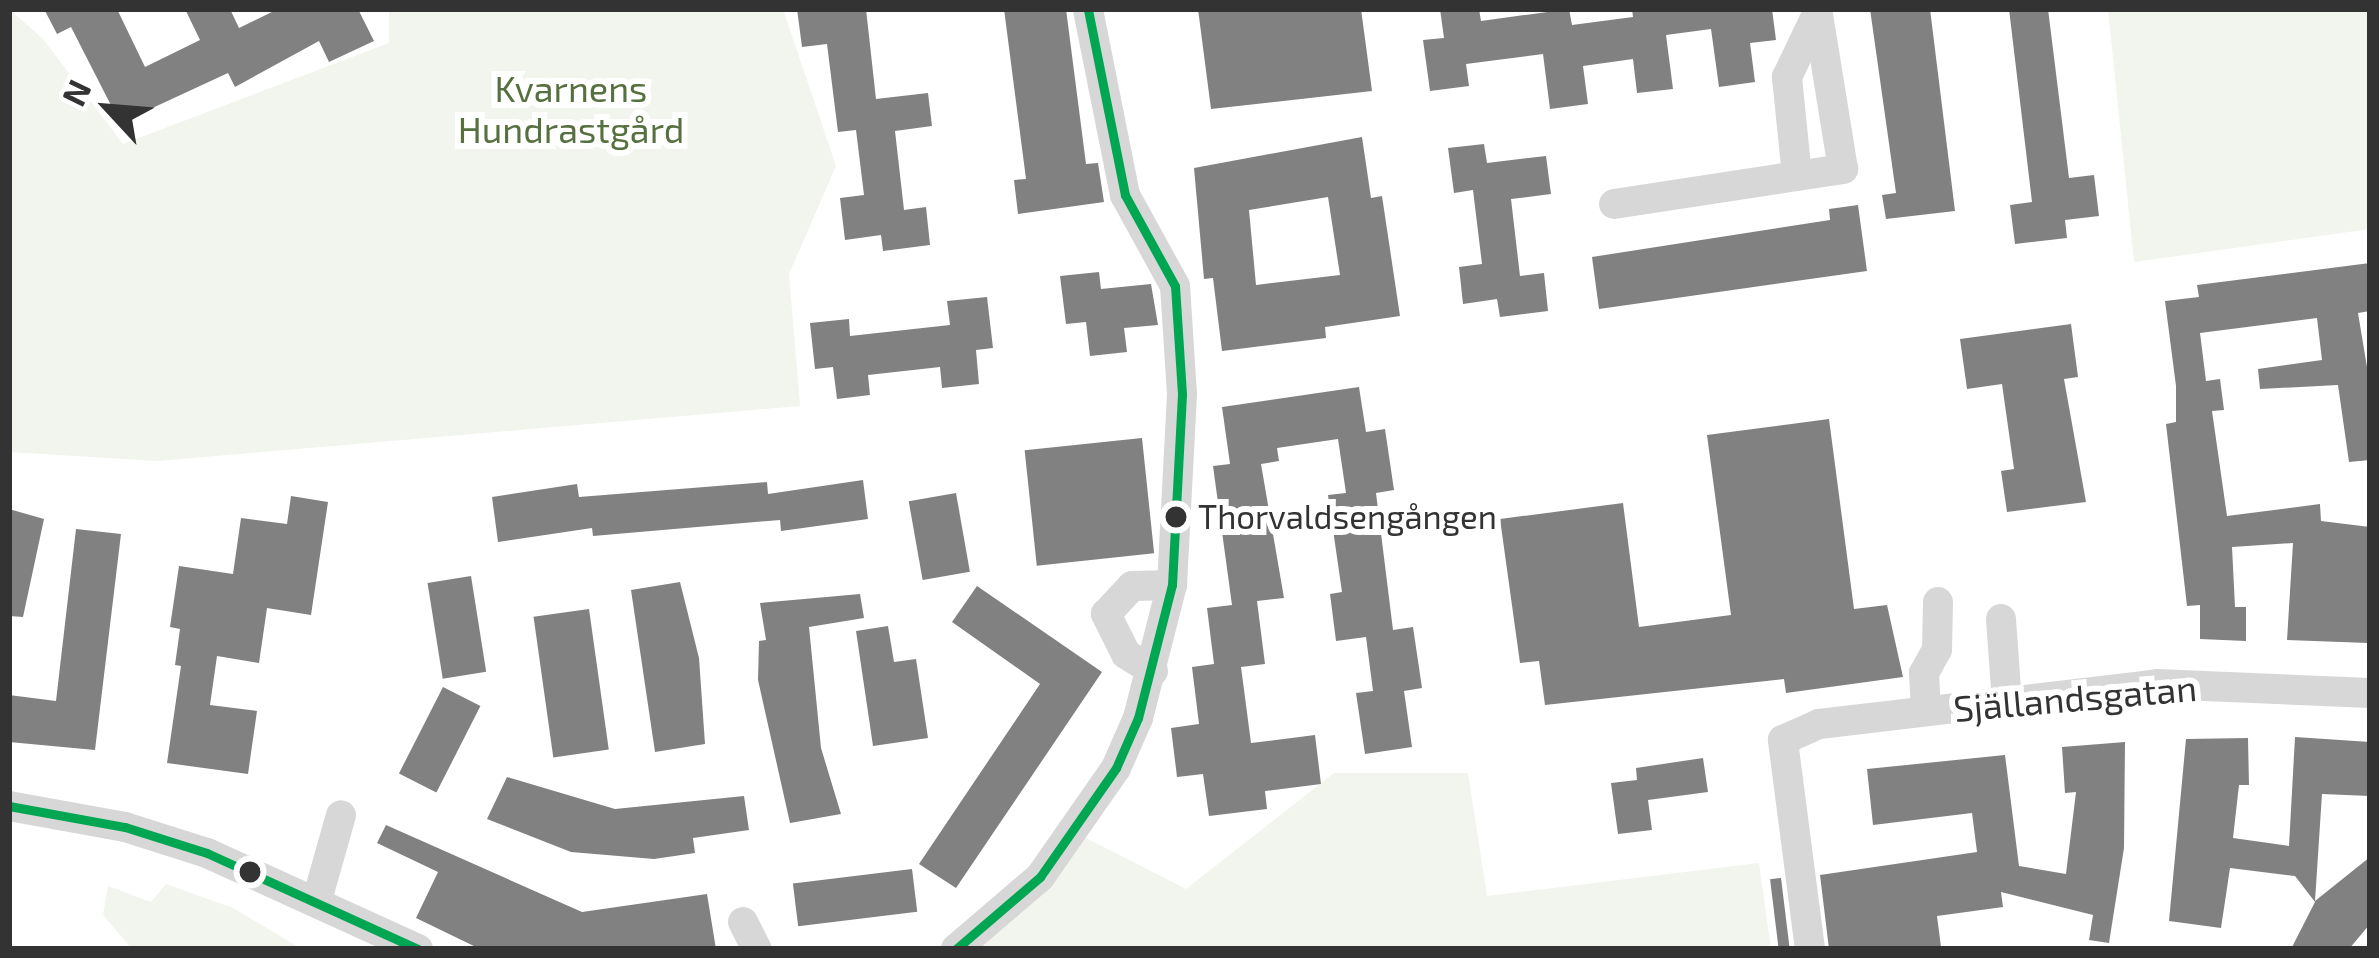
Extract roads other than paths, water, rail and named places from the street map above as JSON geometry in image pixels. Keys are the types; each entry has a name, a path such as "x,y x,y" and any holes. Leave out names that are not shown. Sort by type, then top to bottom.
{"street":[{"path":"956,949 1040,877 1116,768 1153,671 1172,585 1183,394 1175,286 1125,194 1088,9"},
{"path":"1614,204 1843,169 1817,12"},
{"path":"1797,176 1787,76 1817,12"},
{"path":"1153,671 1126,654 1106,614 1132,586 1172,585"},
{"path":"1926,711 1924,673 1937,650 1937,602"},
{"path":"2001,619 2007,702"},
{"name":"Själlandsgatan","path":"1810,949 1784,740 1819,724 2158,684 2370,693"},
{"path":"9,806 125,827 316,900 418,949"},
{"path":"316,900 341,815"}],"place":[{"name":"Thorvaldsengången","path":"1176,517"}],"park label":[{"name":"Kvarnens Hundrastgård","path":"571,108"}]}
